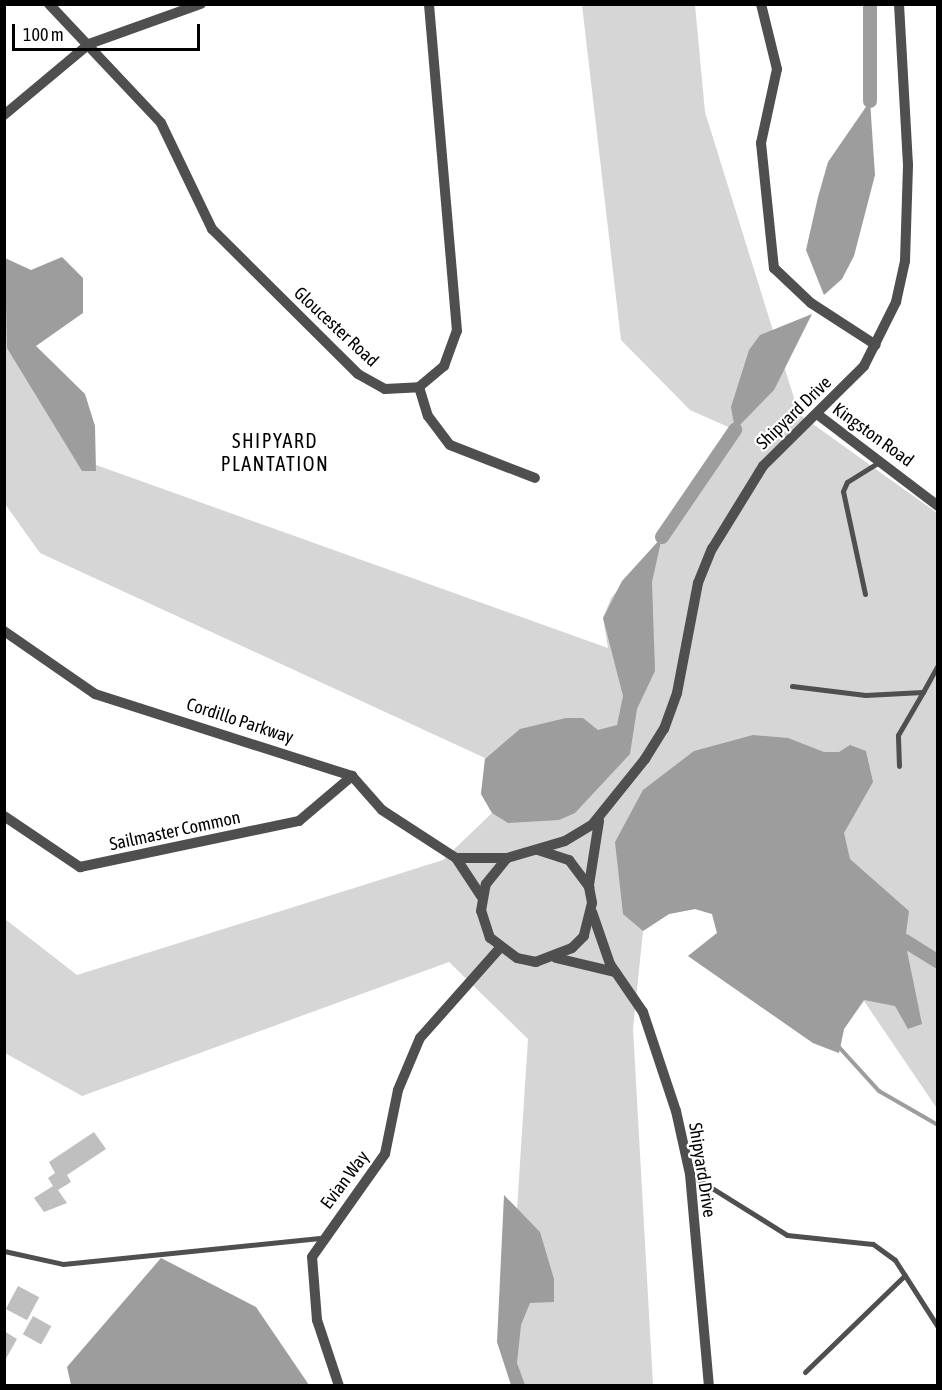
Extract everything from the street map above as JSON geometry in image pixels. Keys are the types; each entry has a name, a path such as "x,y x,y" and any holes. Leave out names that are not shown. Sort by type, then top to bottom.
{"street":[{"name":"Gloucester Road","path":"49,4 161,123 212,229 358,374 385,389 419,387"},
{"path":"4,115 89,44 201,4"},
{"path":"429,4 457,331 444,366 419,387 428,416 450,445 535,478"},
{"path":"760,4 777,69 761,143 774,268 811,303 876,345"},
{"name":"Shipyard Drive","path":"589,887 592,842 600,818 664,729 698,583 711,549 763,466 864,366 896,302 905,261 908,165 899,4"},
{"name":"Kingston Road","path":"817,414 938,506"},
{"name":"Cordillo Parkway","path":"4,631 95,694 352,776"},
{"path":"352,776 382,810 456,858 481,896 484,925 500,948 517,958 556,958 615,972"},
{"name":"Sailmaster Common","path":"4,816 80,867 299,821 352,776"},
{"name":"Shipyard Drive","path":"538,849 565,841 600,818"},
{"path":"456,858 507,858 538,849 569,860 589,887 591,911 584,936 556,958"},
{"path":"481,896 494,868 507,858"},
{"name":"Shipyard Drive","path":"591,911 615,972 643,1012 663,1065 690,1174 709,1386"},
{"name":"Evian Way","path":"339,1386 317,1320 312,1257 320,1238 385,1154 398,1090 420,1038 500,948"}],"lane":[{"path":"865,594 843,491 847,482 880,461"},
{"path":"899,766 898,735 938,665"},
{"path":"792,686 865,695 923,692"},
{"path":"690,1174 787,1236 873,1244 905,1275 938,1327"},
{"path":"4,1251 63,1264 320,1238"},
{"path":"805,1372 905,1275"}],"shaded area":[{"path":"582,5 695,5 705,112 799,414 937,513 938,1110 864,1001 844,1029 839,1053 813,1043 688,956 717,933 712,914 695,909 669,914 643,931 633,1029 653,1385 517,1385 507,1364 528,1039 449,962 82,1096 5,1053 5,919 77,975 443,860 492,813 481,794 485,758 40,553 5,504 4,274 27,355 96,465 608,648 603,618 611,598 662,537 735,430 690,410 621,340"},
{"path":"870,101 875,175 854,256 842,279 824,295 806,250 818,197 828,162"},
{"path":"62,257 83,278 83,313 36,346 85,394 95,426 96,471 82,471 7,348 5,258 31,270"},
{"path":"812,314 774,390 735,430 731,407 749,350 760,335"},
{"path":"662,537 652,582 655,671 637,709 630,754 575,813 559,820 508,823 492,813 481,794 485,759 520,729 566,718 583,718 598,730 617,725 623,696 603,618 622,581"},
{"path":"753,735 788,738 824,752 839,752 850,745 866,751 873,782 844,833 850,859 909,911 905,941 922,1024 908,1029 895,1006 864,1000 844,1029 839,1053 813,1043 688,956 717,933 712,914 695,909 669,914 643,931 623,914 615,842 643,790 694,751"},
{"path":"504,1195 540,1232 554,1279 554,1302 530,1303 521,1325 517,1363 525,1385 511,1385 497,1342"},
{"path":"161,1258 256,1307 309,1385 71,1385 67,1367"}],"building":[{"path":"94,1132 106,1149 67,1175 71,1182 58,1190 67,1203 44,1212 34,1198 53,1186 48,1178 55,1173 49,1162"},
{"path":"18,1286 39,1297 27,1320 6,1309"},
{"path":"33,1316 51,1326 41,1345 23,1334"},
{"path":"4,1331 17,1339 4,1362"}],"waterway":[{"path":"870,4 870,101"},
{"path":"662,537 735,430"},
{"path":"905,941 938,962"},
{"path":"838,1046 879,1091 938,1125"}],"district":[{"name":"SHIPYARD PLANTATION","path":"275,452"}]}
